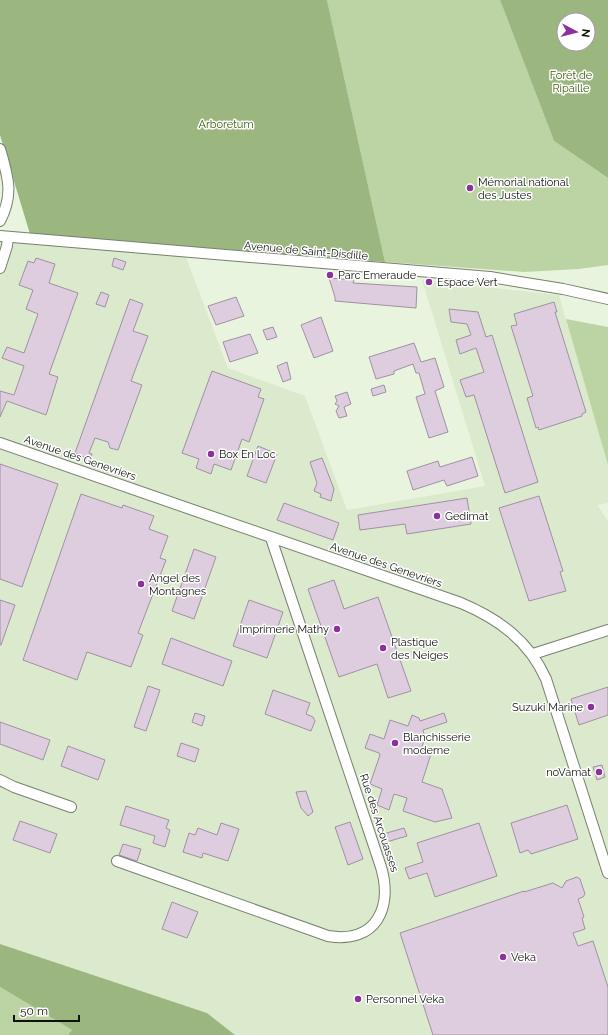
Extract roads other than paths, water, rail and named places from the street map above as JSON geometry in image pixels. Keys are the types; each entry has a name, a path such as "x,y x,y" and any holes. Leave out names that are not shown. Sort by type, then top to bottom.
{"street":[{"path":"0,150 6,204 0,221"},
{"path":"0,268 7,246 4,236"},
{"name":"Avenue de Saint-Disdille","path":"4,236 490,277 563,288 608,299"},
{"name":"Avenue des Genevriers","path":"0,443 474,609 505,626 533,654 542,670 553,697 608,873"},
{"name":"Rue des Arcouasses","path":"117,861 328,936 342,938 354,936 372,926 380,915 386,893 384,877 272,538"},
{"path":"533,654 608,630"},
{"path":"0,780 14,787 71,807"}],"place":[{"name":"Mémorial national des Justes","path":"470,188"},
{"name":"Parc Emeraude","path":"330,275"},
{"name":"Espace Vert","path":"429,282"},
{"name":"Box En Loc","path":"211,454"},
{"name":"Gedimat","path":"437,516"},
{"name":"Angel des Montagnes","path":"141,584"},
{"name":"Imprimerie Mathy","path":"337,629"},
{"name":"Plastique des Neiges","path":"383,648"},
{"name":"Suzuki Marine","path":"591,707"},
{"name":"Blanchisserie moderne","path":"395,743"},
{"name":"noVamat","path":"599,772"},
{"name":"Veka","path":"503,957"},
{"name":"Personnel Veka","path":"358,999"}],"park label":[{"name":"Forêt de Ripaille","path":"571,81"},
{"name":"Arboretum","path":"226,124"}]}
